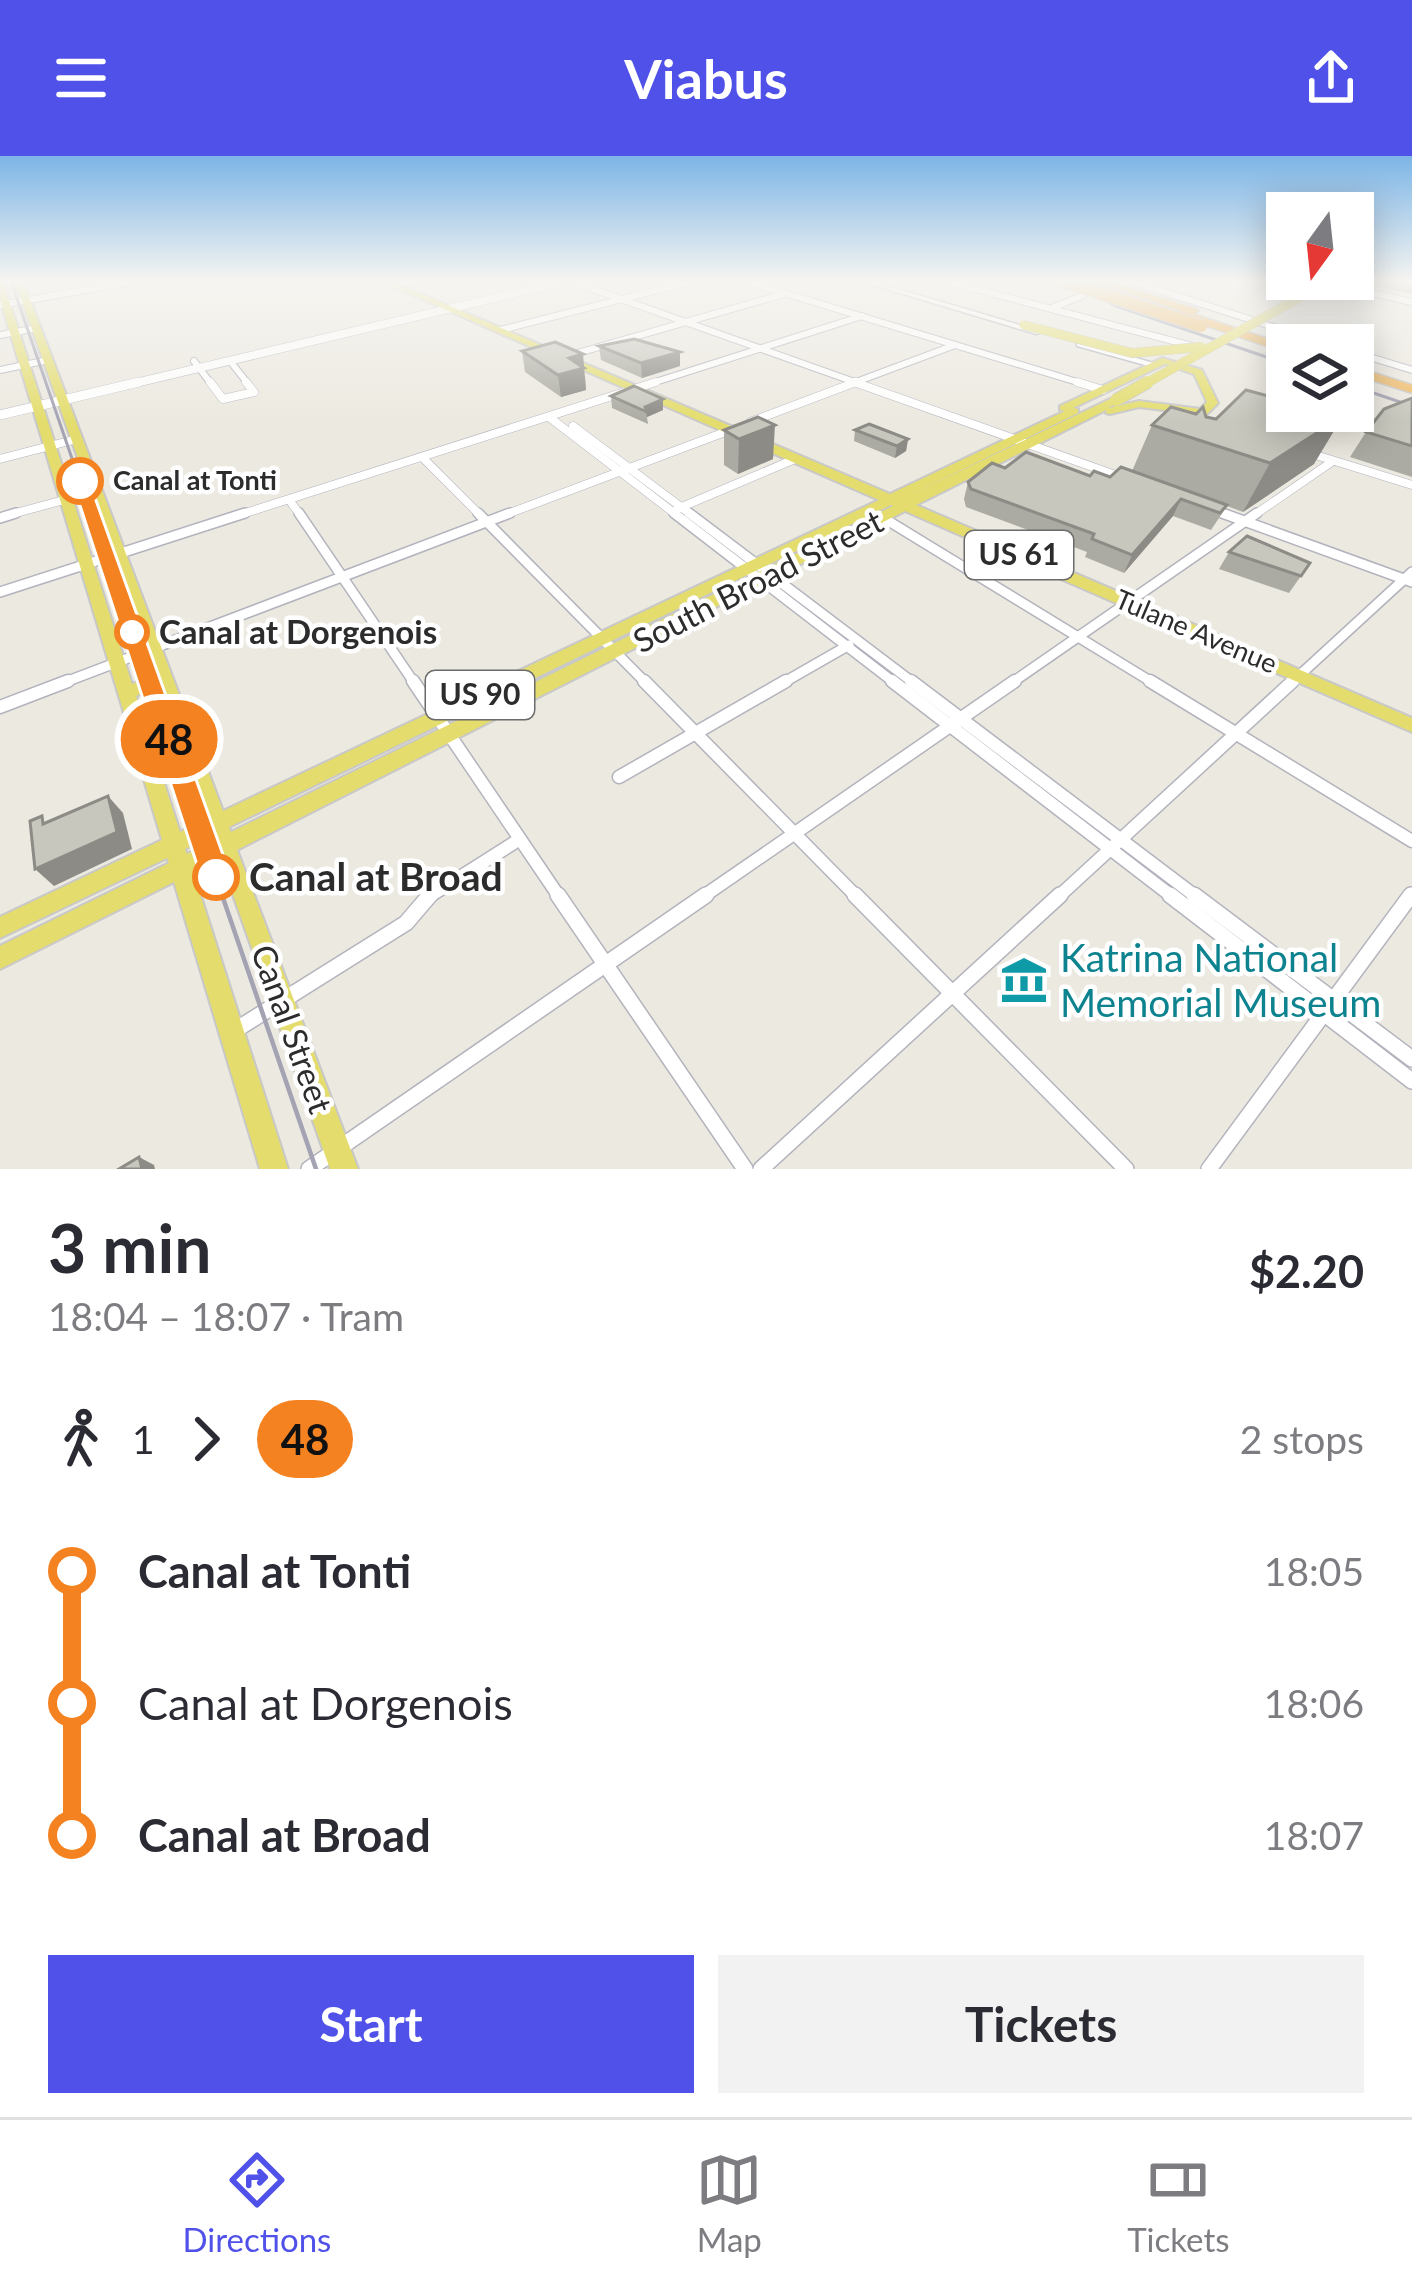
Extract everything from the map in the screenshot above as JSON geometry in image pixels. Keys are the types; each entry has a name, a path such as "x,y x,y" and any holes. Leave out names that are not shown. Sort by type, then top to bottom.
{"highway":[{"path":"1223,328 1266,344"},
{"path":"1232,328 1266,337"},
{"path":"1374,376 1412,388"}],"main road":[{"name":"Canal Street","path":"12,328 274,1169"},
{"name":"Canal Street","path":"37,328 340,1160"},
{"path":"1036,328 1160,363"},
{"path":"1037,328 1132,353 1166,354 1208,345"},
{"path":"1030,445 1122,406 1200,414 1213,404 1201,375 1038,328"},
{"name":"South Broad Street","path":"221,835 376,746 655,611 838,541 884,518 934,476 1109,395 1238,328"},
{"name":"South Broad Street","path":"176,857 388,766 670,625 822,530 868,508 952,483 998,461 1109,395 1155,380 1243,328"},
{"name":"Tulane Avenue","path":"505,329 1302,672 1412,725"},
{"path":"25,368 49,362"},
{"path":"1109,395 1160,363"},
{"path":"1155,380 1145,392 1152,400 1200,414"},
{"name":"Tulane Avenue","path":"734,428 795,459 902,500"},
{"path":"48,442 76,435"},
{"path":"982,453 998,461"},
{"path":"934,476 952,483"},
{"path":"822,530 838,541"},
{"path":"655,611 670,625"},
{"path":"534,669 548,686"},
{"name":"Tulane Avenue","path":"1302,672 1412,714"},
{"path":"125,693 164,678"},
{"path":"376,746 388,766"},
{"name":"US 90","path":"0,928 176,857"},
{"name":"US 90","path":"0,958 55,931 176,857"},
{"path":"50,904 55,931"}],"street":[{"path":"0,335 35,328"},
{"path":"0,411 353,328"},
{"path":"567,356 665,328"},
{"path":"703,328 1140,484"},
{"path":"0,592 823,328"},
{"path":"901,328 1109,395"},
{"path":"1126,328 1192,346 1160,363"},
{"path":"630,339 648,346"},
{"path":"0,707 955,345"},
{"path":"197,365 223,399 254,392 228,357"},
{"path":"1374,358 1412,370"},
{"path":"684,359 702,367"},
{"path":"0,370 25,368"},
{"path":"552,415 1327,1005 1412,1081"},
{"path":"0,459 48,442"},
{"path":"1299,450 1412,485"},
{"path":"423,458 1126,1169"},
{"path":"675,510 795,459"},
{"path":"309,1169 340,1160 606,964 1333,461"},
{"path":"0,518 97,491"},
{"path":"290,501 745,1169"},
{"path":"1203,507 1410,578"},
{"path":"868,508 1412,841"},
{"path":"760,1169 1410,578"},
{"path":"619,778 852,644"},
{"path":"231,1032 406,923 434,890 520,839"},
{"path":"1209,1169 1412,894"},
{"path":"1327,1005 1412,1059"}],"building":[{"path":"634,339 680,352 641,363 599,346"},
{"path":"555,342 583,354 569,358 584,368 558,375 522,351"},
{"path":"634,386 663,399 645,407 647,412 611,396"},
{"path":"1246,390 1266,395 1266,432 1318,432 1270,463 1152,425 1171,407 1196,414 1203,407 1206,417 1216,419"},
{"path":"1412,398 1412,446 1366,432 1374,432 1374,422 1384,409"},
{"path":"758,417 775,425 739,439 724,430"},
{"path":"869,424 908,439 897,446 855,430"},
{"path":"1026,452 1090,476 1094,471 1110,477 1121,467 1227,505 1220,513 1181,499 1132,555 1092,539 1094,534 971,489 968,482 992,463 1005,468"},
{"path":"1247,536 1310,563 1301,576 1229,552"},
{"path":"108,796 117,832 35,869 30,821 42,816 43,824"},
{"path":"139,1157 142,1169 119,1169"}],"tram line":[{"path":"27,328 223,898"},
{"name":"48","path":"80,481 216,877"},
{"path":"222,895 316,1169"}],"railway":[{"path":"1182,328 1266,357"},
{"path":"1374,393 1412,406"}],"place":[{"name":"Canal at Tonti","path":"80,481"},
{"name":"Canal at Dorgenois","path":"132,632"},
{"name":"Canal at Broad","path":"216,877"},
{"name":"Katrina National Memorial Museum","path":"1024,980"}]}
